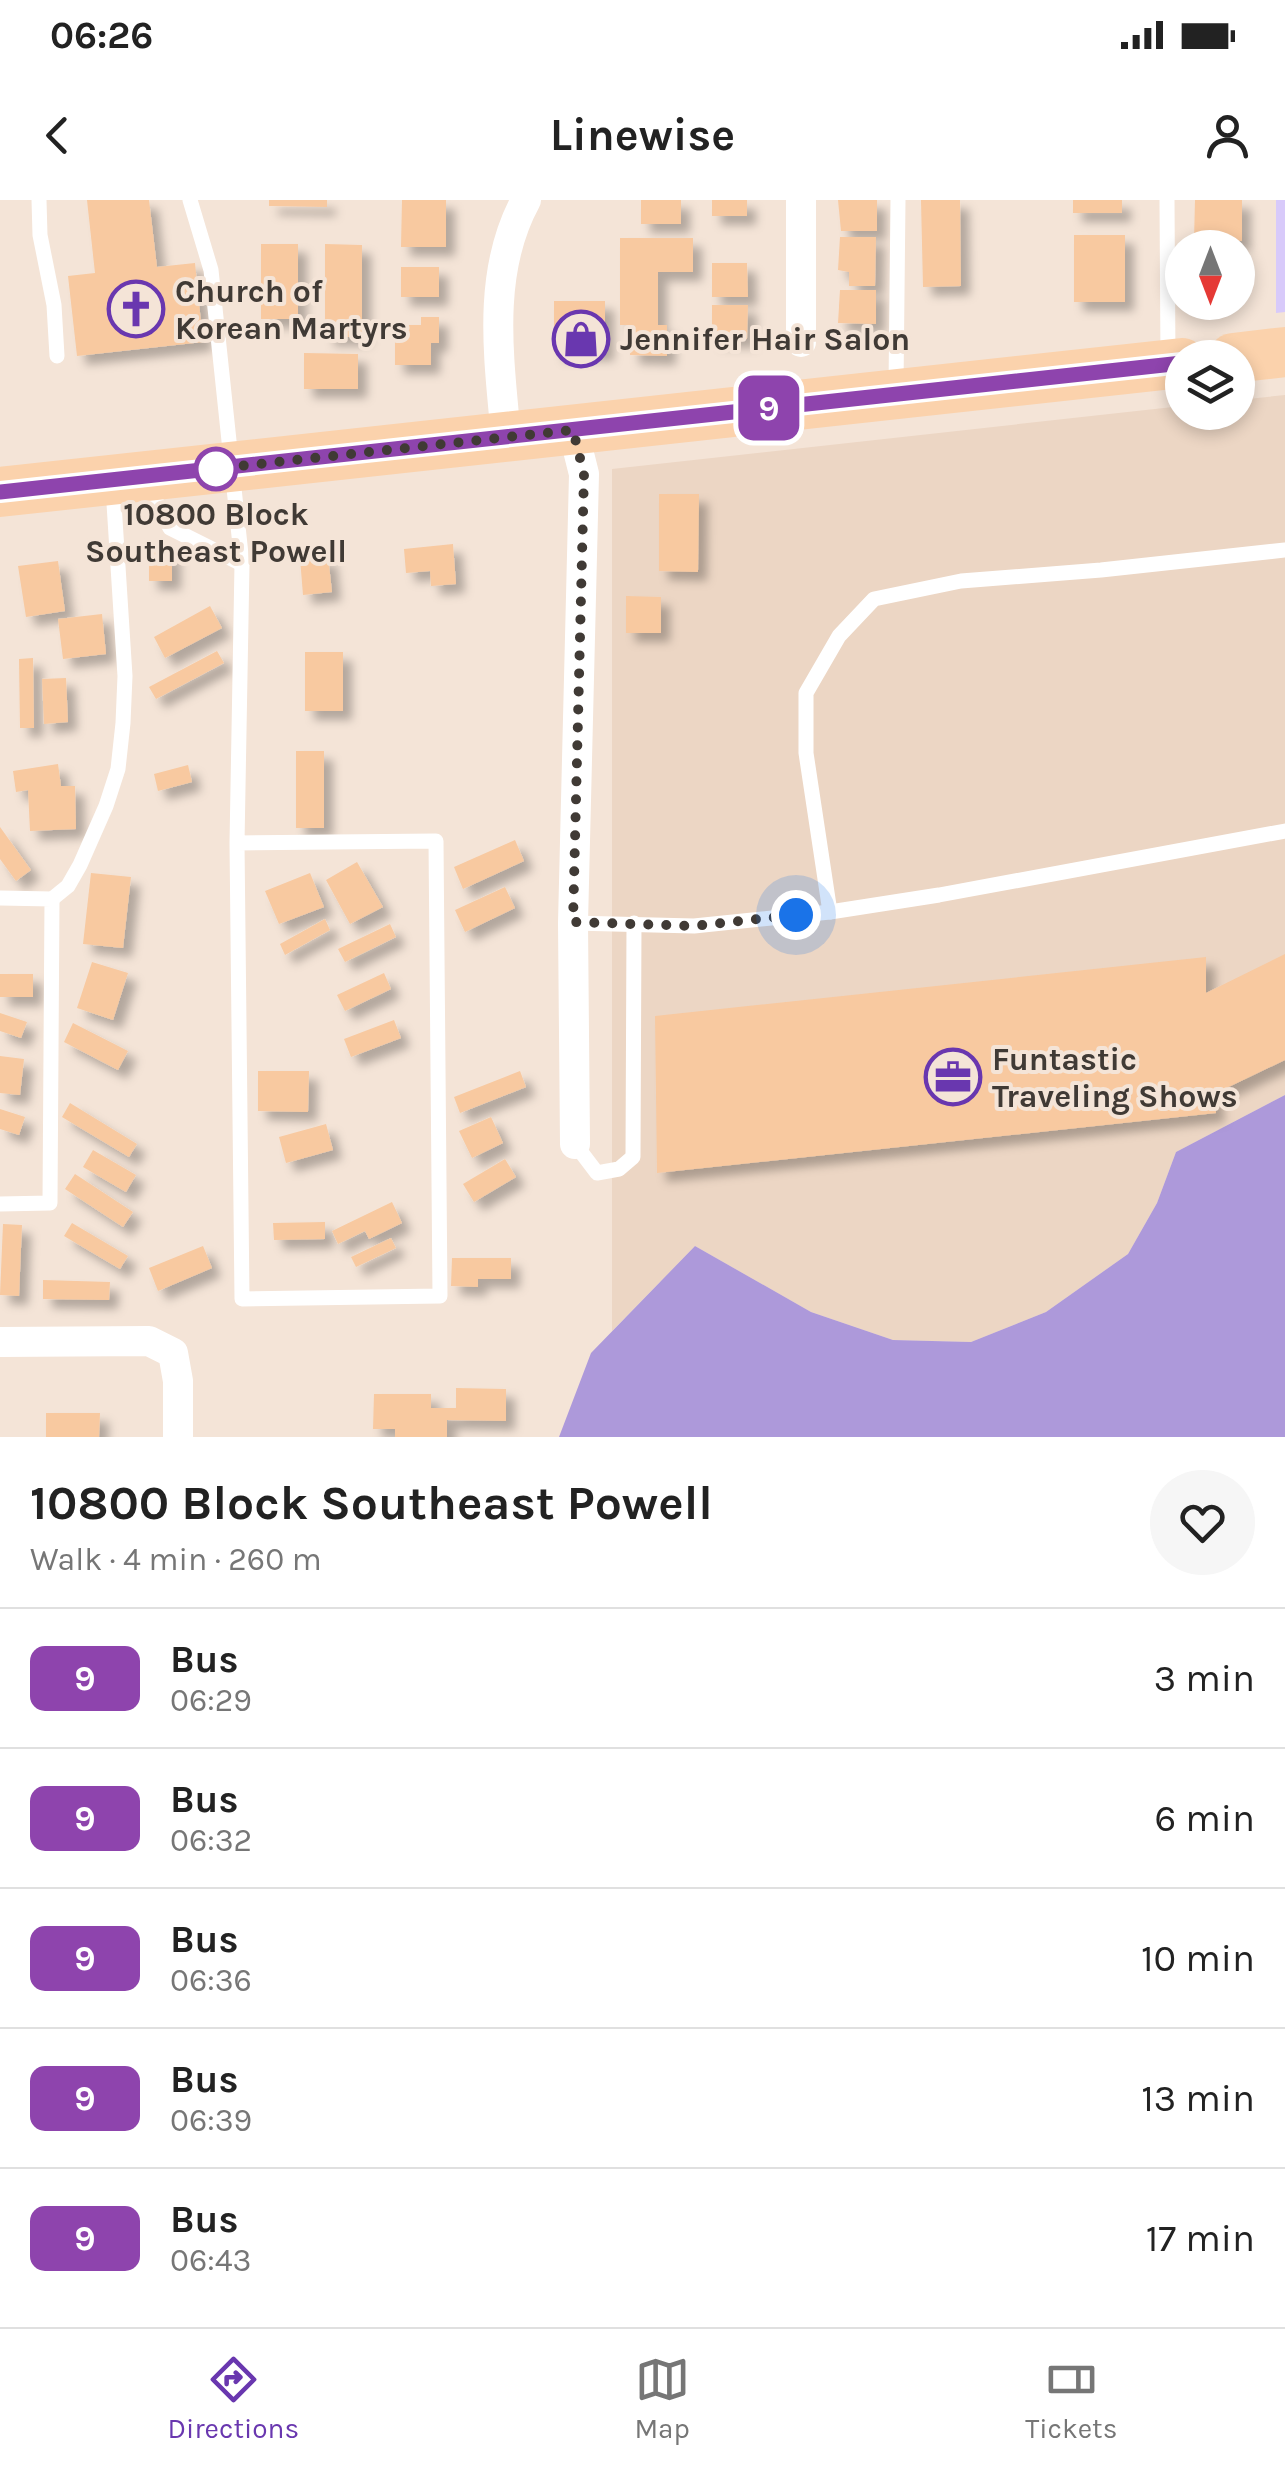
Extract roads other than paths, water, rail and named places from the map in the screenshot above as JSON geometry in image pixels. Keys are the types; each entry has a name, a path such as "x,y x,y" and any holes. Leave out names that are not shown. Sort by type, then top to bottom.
{"main road":[{"path":"1255,355 1285,352"},
{"path":"0,492 1165,365"}],"street":[{"path":"506,437 497,314 504,261 517,216 526,200"},
{"path":"801,200 801,342"},
{"path":"573,430 584,474 573,922 575,1144"},
{"path":"0,1342 149,1342 172,1353 178,1382 178,1437"}],"lane":[{"path":"40,200 40,235 54,304 57,356"},
{"path":"190,200 210,270 242,564 237,842 242,1299 440,1296 436,841 237,842"},
{"path":"896,394 898,200"},
{"path":"1167,200 1174,340"},
{"path":"127,477 170,528 242,564"},
{"path":"0,898 52,899 68,886 106,806 118,769 125,676 122,610 127,477"},
{"path":"830,912 806,754 806,693 840,636 874,599 961,580 1102,570 1285,550"},
{"path":"573,922 694,926 830,912 1285,830"},
{"path":"0,1204 50,1203 52,899"},
{"path":"575,1144 596,1173 620,1170 633,1157 634,923"}],"place":[{"name":"Church of Korean Martyrs","path":"136,309"},
{"name":"Jennifer Hair Salon","path":"581,339"},
{"name":"10800 Block Southeast Powell","path":"216,469"},
{"name":"Funtastic Traveling Shows","path":"953,1077"}]}
